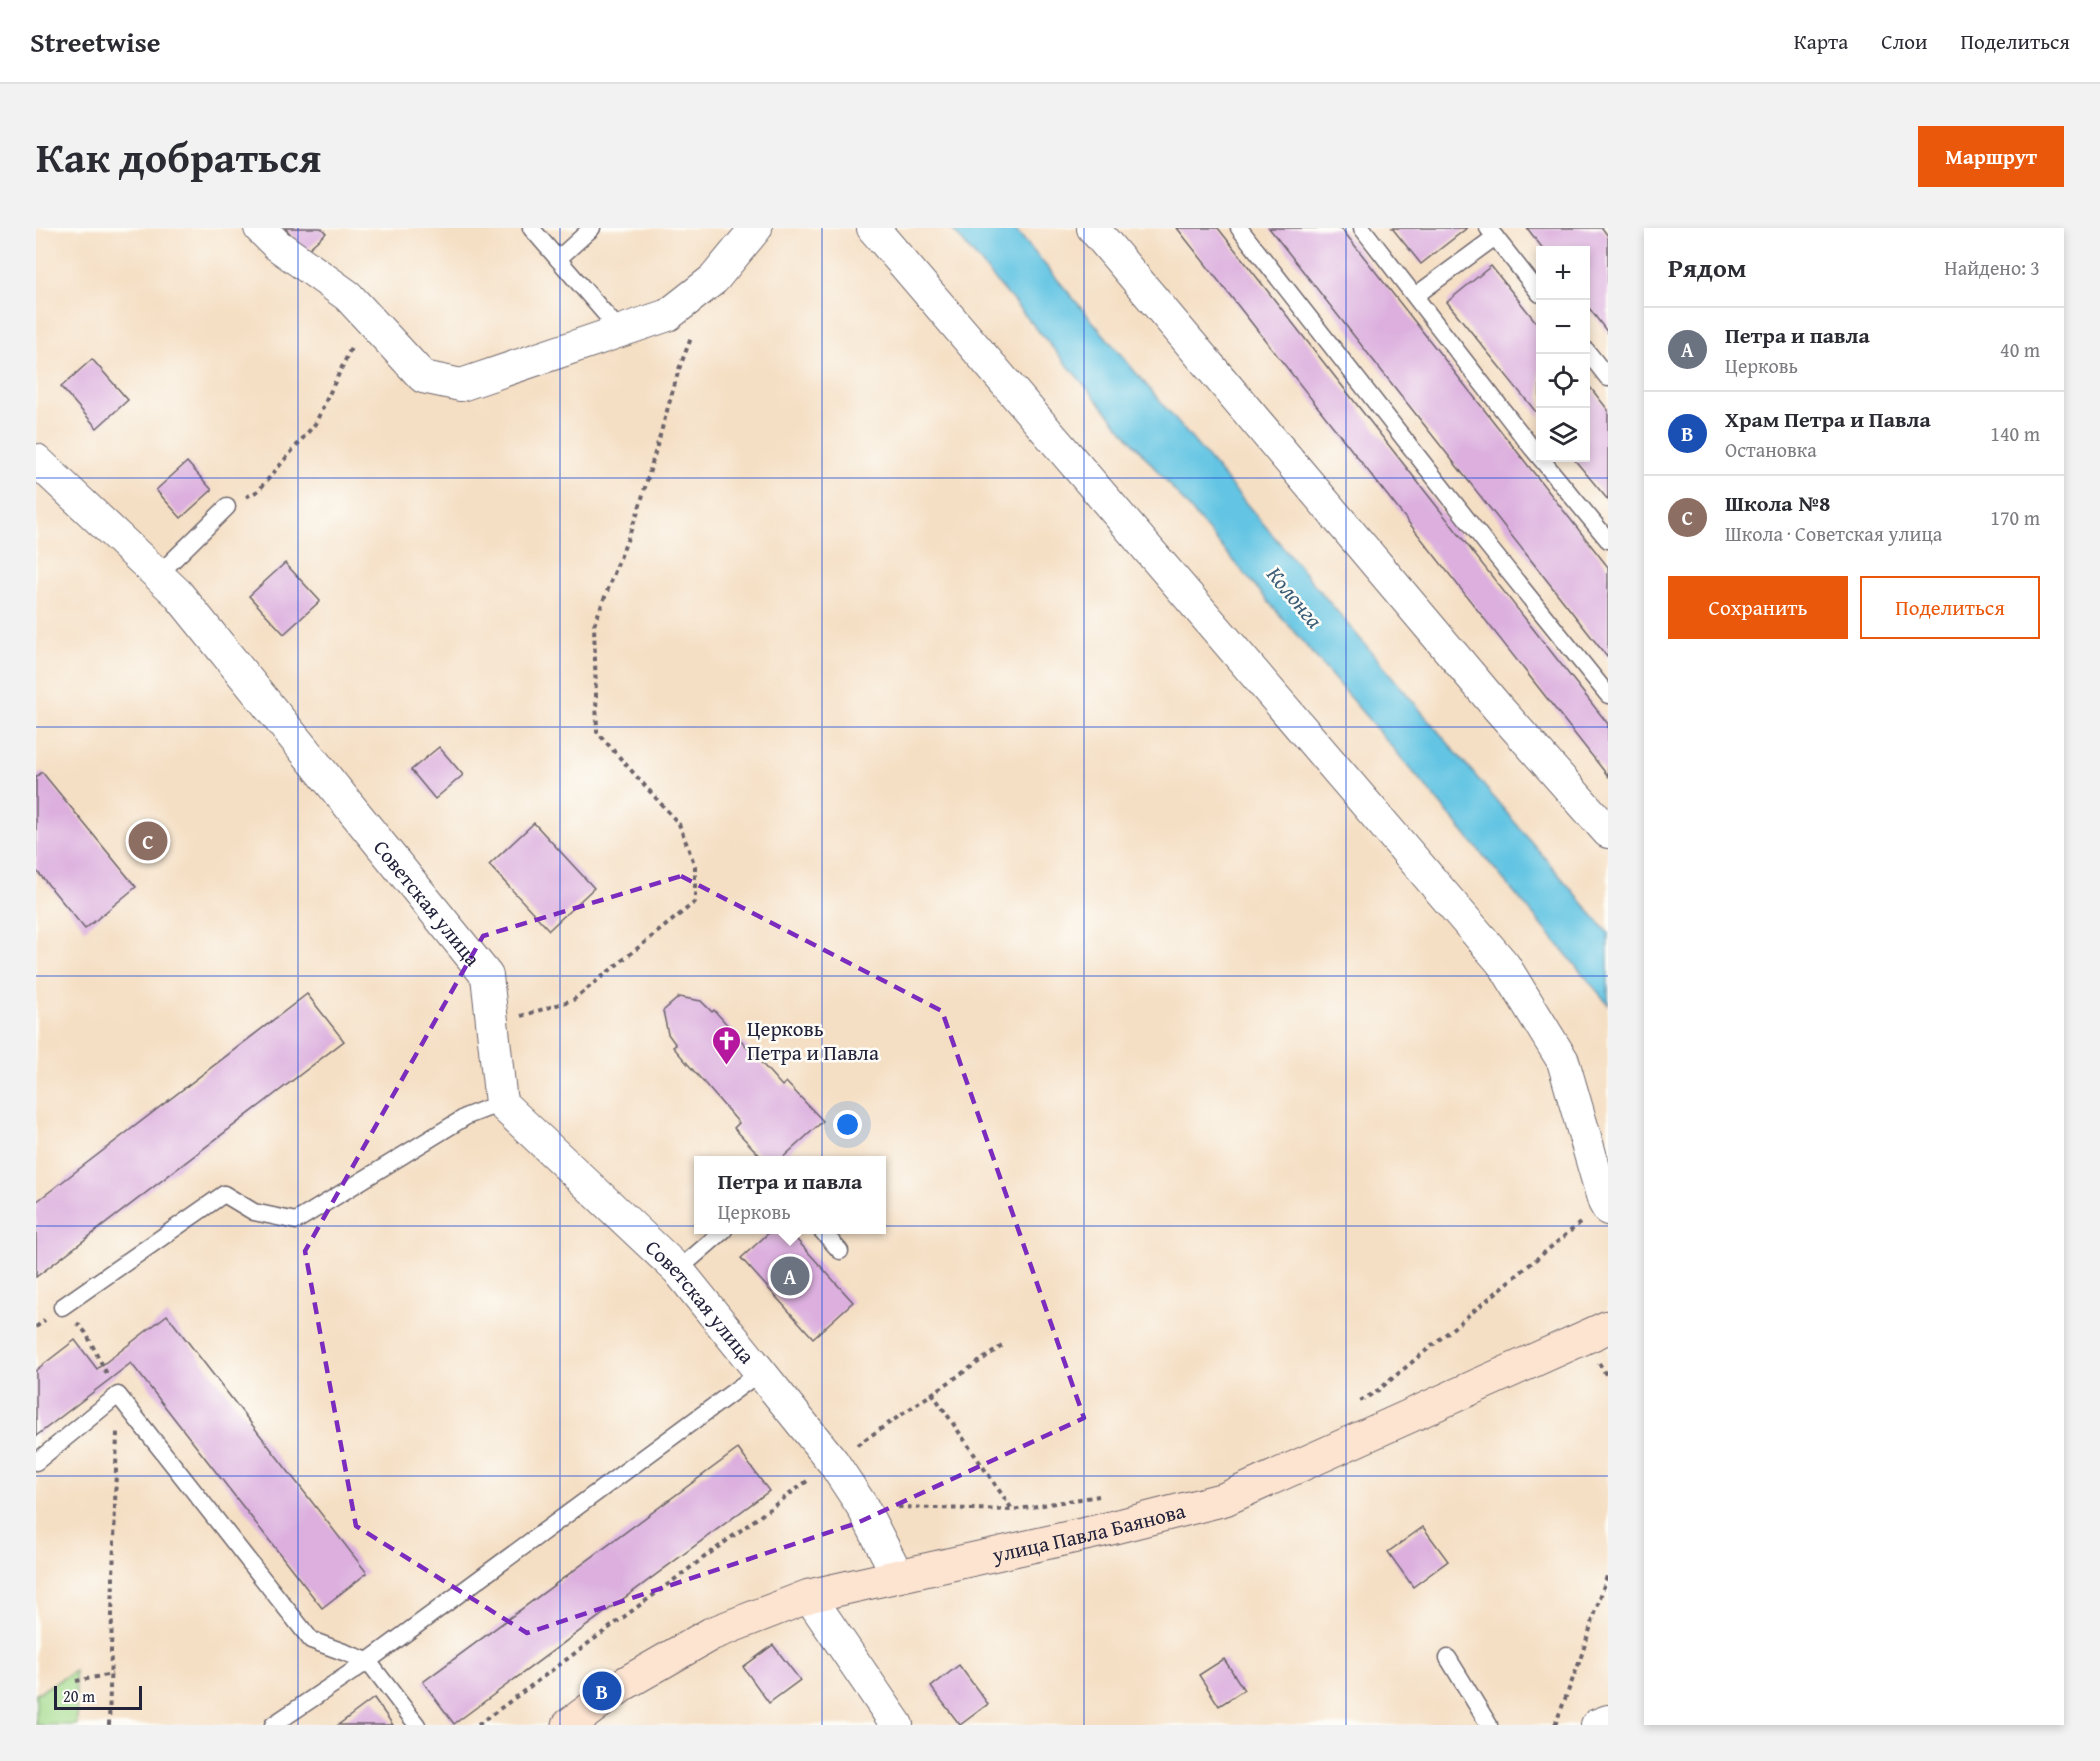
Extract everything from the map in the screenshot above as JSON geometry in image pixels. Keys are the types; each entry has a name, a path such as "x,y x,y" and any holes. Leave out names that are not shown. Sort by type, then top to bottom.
{"main road":[{"name":"улица Павла Баянова","path":"569,1725 624,1684 711,1634 809,1596 1099,1531 1225,1499 1608,1327"}],"street":[{"path":"260,228 276,244 348,296 423,377 461,385 668,315 714,279 756,228"},
{"path":"873,228 1504,965 1563,1060 1606,1205"},
{"path":"1093,228 1497,708 1608,832"},
{"name":"Советская улица","path":"36,460 177,593 487,976 501,1103 678,1270 833,1462 862,1506 898,1576"},
{"path":"809,1596 897,1725"},
{"path":"1597,1725 1608,1721"}],"lane":[{"path":"531,228 621,332"},
{"path":"558,259 592,228"},
{"path":"1239,228 1608,695"},
{"path":"1362,228 1532,448 1608,540"},
{"path":"1415,296 1491,233 1536,289"},
{"path":"1589,354 1608,378"},
{"path":"158,575 227,507"},
{"path":"62,1307 224,1194 255,1212 296,1221 467,1116 501,1103"},
{"path":"678,1270 719,1234"},
{"path":"825,1234 840,1251"},
{"path":"273,1725 368,1661 760,1372"},
{"path":"36,1462 118,1395 311,1640 368,1661 417,1725"},
{"path":"1448,1658 1489,1725"}],"path":[{"path":"227,507 258,490 315,424 348,352 369,319"},
{"path":"492,1025 573,1000 695,902 695,866 679,824 597,732 594,626 638,512 679,369 694,329"},
{"path":"1356,1404 1376,1392 1606,1205"},
{"path":"36,1327 62,1307 86,1333 118,1395 109,1725"},
{"path":"478,1725 833,1462 1002,1346"},
{"path":"932,1394 1012,1510"},
{"path":"862,1506 1012,1510 1109,1494"},
{"path":"1555,1725 1579,1663 1608,1573"},
{"path":"76,1681 112,1674"}],"highlighted area":[{"path":"681,876 942,1011 1084,1418 857,1523 527,1633 356,1526 305,1251 483,936"}],"green space":[{"path":"75,1671 77,1725 36,1725 36,1694"}],"water":[{"name":"Колонга","path":"951,228 1014,228 1608,933 1608,1004 1420,780"}],"building":[{"path":"285,228 321,228 326,233 306,251"},
{"path":"1177,228 1218,228 1608,724 1608,776"},
{"path":"1269,228 1341,228 1608,567 1608,658"},
{"path":"1392,228 1467,228 1421,264"},
{"path":"1527,228 1602,228 1608,236 1608,333 1590,309 1590,246 1541,246"},
{"path":"1491,266 1536,322 1536,412 1447,302"},
{"path":"92,359 128,400 97,428 61,387"},
{"path":"1590,387 1608,410 1608,500 1576,462 1590,462"},
{"path":"187,462 212,490 181,518 156,490"},
{"path":"285,563 320,601 284,634 249,596"},
{"path":"439,747 463,775 435,799 411,770"},
{"path":"42,772 136,887 85,929 36,870 36,777"},
{"path":"534,823 594,888 549,930 489,865"},
{"path":"307,994 344,1041 36,1277 36,1202"},
{"name":"Церковь Петра и Павла","path":"679,997 701,1001 712,1012 714,1010 782,1086 786,1082 823,1121 784,1156 760,1156 734,1128 739,1123 673,1047 676,1045 668,1034 663,1011"},
{"path":"768,1234 792,1234 853,1302 813,1338 741,1258"},
{"path":"167,1315 367,1573 322,1608 131,1363 36,1436 36,1370 75,1340 97,1369"},
{"path":"738,1449 769,1491 454,1724 423,1682"},
{"path":"1423,1527 1448,1561 1413,1587 1388,1552"},
{"path":"773,1645 800,1680 769,1703 743,1667"},
{"path":"1224,1659 1244,1690 1219,1706 1199,1675"},
{"path":"959,1665 988,1704 960,1725 931,1687"},
{"path":"374,1698 393,1725 338,1725"}],"place":[{"name":"Школа №8","path":"148,841"},
{"name":"Церковь Петра и Павла","path":"726,1066"},
{"name":"Петра и павла","path":"790,1276"},
{"name":"Храм Петра и Павла","path":"602,1691"}]}
